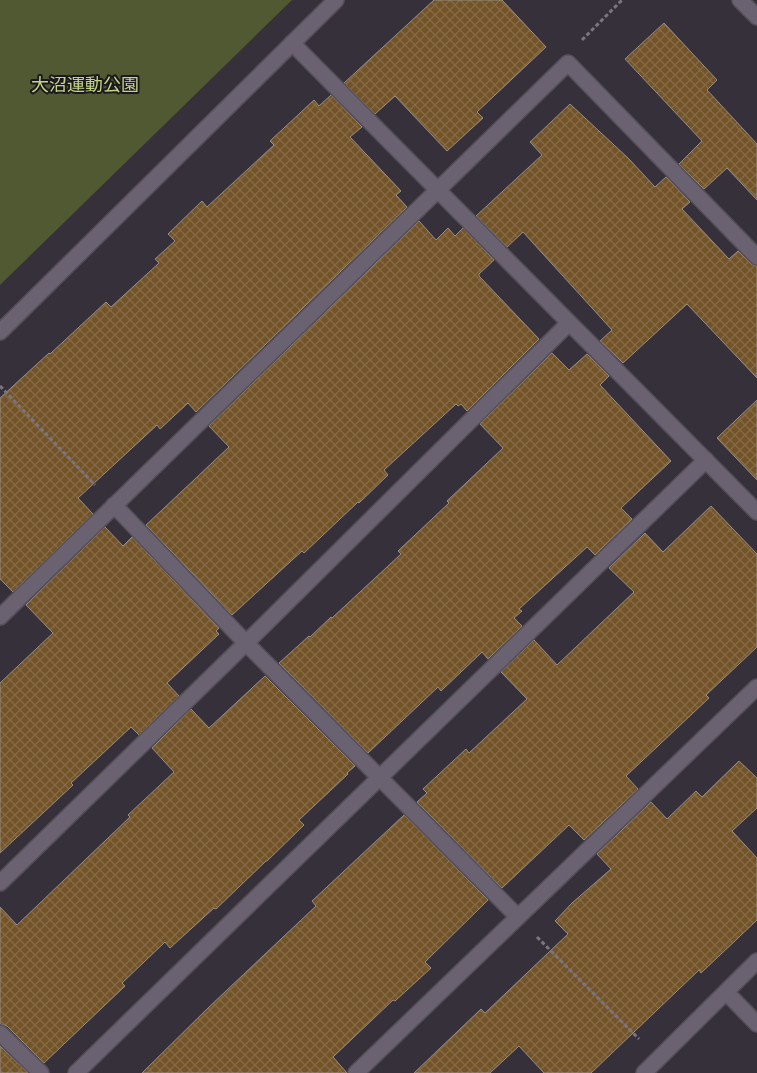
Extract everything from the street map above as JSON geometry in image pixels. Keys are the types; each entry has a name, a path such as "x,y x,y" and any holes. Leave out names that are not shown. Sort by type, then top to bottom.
{"street":[{"path":"0,332 336,0"},
{"path":"740,0 757,17"},
{"path":"292,43 757,512"},
{"path":"0,618 568,64 757,257"},
{"path":"0,883 246,643 569,323"},
{"path":"76,1073 706,460"},
{"path":"114,505 246,643 518,917"},
{"path":"356,1073 757,687"},
{"path":"644,1073 757,962"},
{"path":"726,992 757,1024"},
{"path":"0,1033 41,1073"}],"path":[{"path":"568,64 571,50 622,0"},
{"path":"0,386 114,505"},
{"path":"518,917 659,1059"}],"green space":[{"name":"大沼運動公園","path":"0,0 292,0 0,285"}],"building":[{"path":"434,0 502,0 546,47 477,112 483,118 447,151 395,96 375,114 344,83"},
{"path":"664,23 717,80 707,90 757,144 757,200 727,168 704,189 679,164 702,141 625,59"},
{"path":"331,95 362,127 350,137 401,191 396,195 407,207 196,412 188,403 160,429 157,425 78,498 93,514 13,592 0,579 0,398 106,302 111,307 159,263 155,259 175,241 168,234 202,201 207,207 274,145 270,141 314,100 319,106"},
{"path":"570,104 629,159 655,187 666,177 690,202 682,209 729,259 738,251 751,264 757,266 757,378 687,304 623,363 600,341 612,330 523,232 507,247 476,216 542,155 530,142"},
{"path":"419,221 436,240 448,228 455,236 463,228 494,260 479,276 539,339 467,411 461,404 458,406 456,404 384,470 388,475 359,503 304,553 302,551 232,615 146,525 229,447 209,426"},
{"path":"552,353 569,370 587,354 609,376 600,385 671,461 621,508 632,519 595,555 587,547 519,609 522,611 514,618 522,626 488,659 482,652 441,691 438,687 368,753 279,663 332,618 401,554 398,551 503,448 480,424"},
{"path":"757,400 757,480 717,438"},
{"path":"711,506 757,554 757,647 706,695 709,698 626,776 638,789 584,840 569,825 502,888 417,802 427,793 423,789 466,749 469,753 527,699 501,672 534,640 557,665 634,592 609,568 645,533 663,552"},
{"path":"105,527 123,546 132,537 219,628 216,631 219,634 167,683 179,696 139,735 131,727 71,783 73,785 0,853 0,683 53,633 26,605"},
{"path":"265,676 355,766 299,820 304,825 267,861 216,909 214,908 170,948 165,942 122,983 125,986 44,1063 7,1026 0,1024 0,907 17,925 130,817 128,815 174,772 152,748 191,709 209,728"},
{"path":"739,761 757,778 757,808 732,831 757,858 757,920 701,973 699,970 591,1073 544,1073 519,1046 490,1073 414,1073 481,1009 485,1013 568,934 555,921 572,903 611,869 597,854 651,802 667,819 696,791 702,797"},
{"path":"404,815 488,900 425,962 431,968 395,1001 393,1000 333,1057 347,1073 142,1073 316,906 312,901"},
{"path":"0,1046 28,1073 0,1073"}]}
